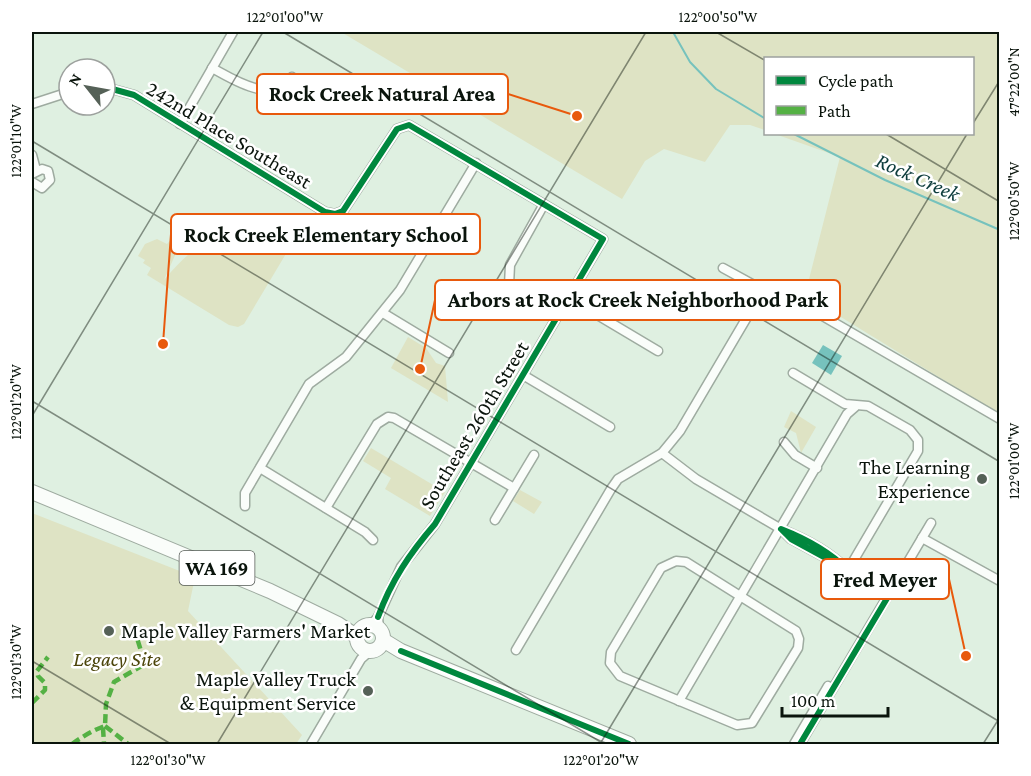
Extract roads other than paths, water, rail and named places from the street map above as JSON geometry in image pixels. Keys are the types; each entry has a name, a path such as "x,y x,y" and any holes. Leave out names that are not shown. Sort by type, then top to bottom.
{"main road":[{"name":"WA 169","path":"32,492 163,545 370,638 629,744"}],"street":[{"path":"180,123 233,32"},
{"path":"212,68 240,83 266,90 284,85 292,77"},
{"name":"242nd Place Southeast","path":"117,90 134,95 325,212 335,214 343,212 397,129 402,126 417,127 476,163"},
{"path":"32,104 57,96"},
{"path":"32,155 34,172 48,171 50,180 42,188 32,182"},
{"path":"245,506 246,493 309,384 346,357 383,313 400,290 476,163 544,204 510,265 509,285"},
{"name":"Southeast 260th Street","path":"311,744 370,638 393,581 411,553 435,524 603,240 544,204"},
{"path":"723,268 763,290 778,290 999,419"},
{"path":"516,650 610,489 618,479 662,453 680,431 763,290"},
{"path":"569,298 658,351"},
{"path":"383,313 449,353"},
{"path":"793,373 845,404 855,407 868,406 916,436 918,451 848,570"},
{"path":"523,375 610,427"},
{"path":"679,701 847,414 855,407"},
{"path":"326,508 376,424 386,418 394,418 514,488"},
{"path":"784,442 795,455 817,468"},
{"path":"662,453 696,478 781,529 791,539 889,595"},
{"path":"495,520 534,455"},
{"path":"260,468 373,540"},
{"path":"800,744 931,523"},
{"path":"922,538 980,573 999,581"},
{"path":"671,562 686,562 741,596 789,625 796,631 799,639 798,648 752,723 737,725 679,701 620,676 610,663 611,652 661,568 671,562"},
{"path":"794,744 834,675 844,670"}],"water":[{"path":"823,345 842,356 831,375 812,363"}],"waterway":[{"name":"Rock Creek","path":"673,32 690,62 716,89 764,118"},
{"name":"Rock Creek","path":"796,135 885,180 1000,230"}],"place":[{"name":"Rock Creek Natural Area","path":"577,116"},
{"name":"Rock Creek Elementary School","path":"163,344"},
{"name":"Arbors at Rock Creek Neighborhood Park","path":"420,369"},
{"name":"The Learning Experience","path":"982,479"},
{"name":"Maple Valley Farmers' Market","path":"109,631"},
{"name":"Fred Meyer","path":"966,656"},
{"name":"Maple Valley Truck & Equipment Service","path":"368,691"}],"park label":[{"name":"Legacy Site","path":"117,659"}]}
